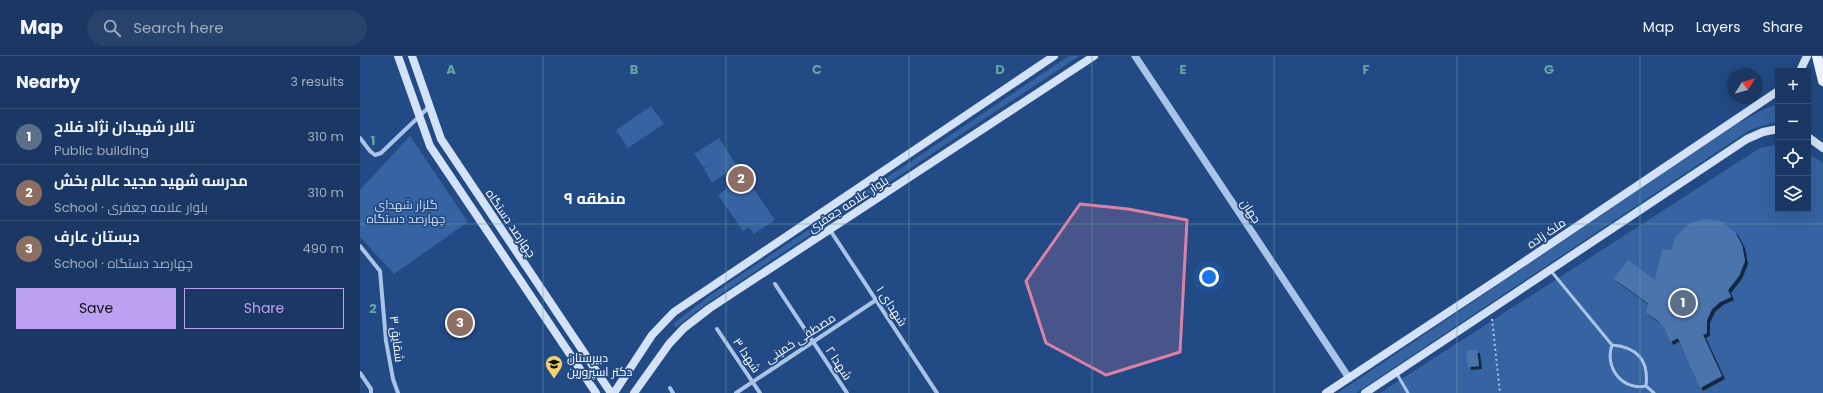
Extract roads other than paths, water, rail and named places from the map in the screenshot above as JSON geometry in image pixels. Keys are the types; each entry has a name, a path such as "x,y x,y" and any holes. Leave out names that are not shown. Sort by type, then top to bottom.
{"main road":[{"name":"چهارصد دستگاه","path":"398,56 430,146 596,393"},
{"name":"چهارصد دستگاه","path":"412,56 441,139 612,393"},
{"name":"بلوار علامه جعفری","path":"612,393 652,335 674,312 1054,56"},
{"name":"بلوار علامه جعفری","path":"634,393 669,344 684,328 710,308 1094,56"},
{"path":"1801,68 1807,56"},
{"path":"1817,56 1823,81"},
{"name":"ملک زاده","path":"1326,393 1775,93"},
{"path":"1767,99 1775,97"},
{"path":"1365,393 1551,271 1747,139 1763,132 1775,130"},
{"path":"430,146 434,139 441,139"},
{"path":"1811,139 1823,148"}],"street":[{"name":"جهان","path":"1135,56 1349,378"},
{"path":"360,138 375,155 381,153 429,108"},
{"name":"شهدای ۱","path":"830,230 937,393"},
{"name":"شقایق ۳","path":"360,246 380,271 386,341 393,380 398,393"},
{"name":"شهدا ۲","path":"775,284 846,393"},
{"name":"مصطفی خمینی","path":"736,393 876,300"},
{"name":"شهدا ۳","path":"717,328 760,393"},
{"path":"360,373 371,389 372,393"},
{"path":"670,388 673,393"}],"lane":[{"path":"1551,271 1612,346"},
{"path":"1612,346 1626,346 1635,352 1646,366 1648,374 1646,386"},
{"path":"1612,346 1610,363 1617,376 1629,385 1640,387 1646,386"},
{"path":"1396,372 1408,393"},
{"path":"1646,386 1654,393"}],"place":[{"name":"مدرسه شهید مجید عالم بخش","path":"741,179"},
{"name":"تالار شهیدان نژاد فلاح","path":"1683,303"},
{"name":"دبستان عارف","path":"460,323"},
{"name":"دبیرستان دکتر اسپرورین","path":"554,379"}],"district":[{"name":"منطقه ۹","path":"595,198"}],"park label":[{"name":"گلزار شهدای چهارصد دستگاه","path":"406,211"}]}
